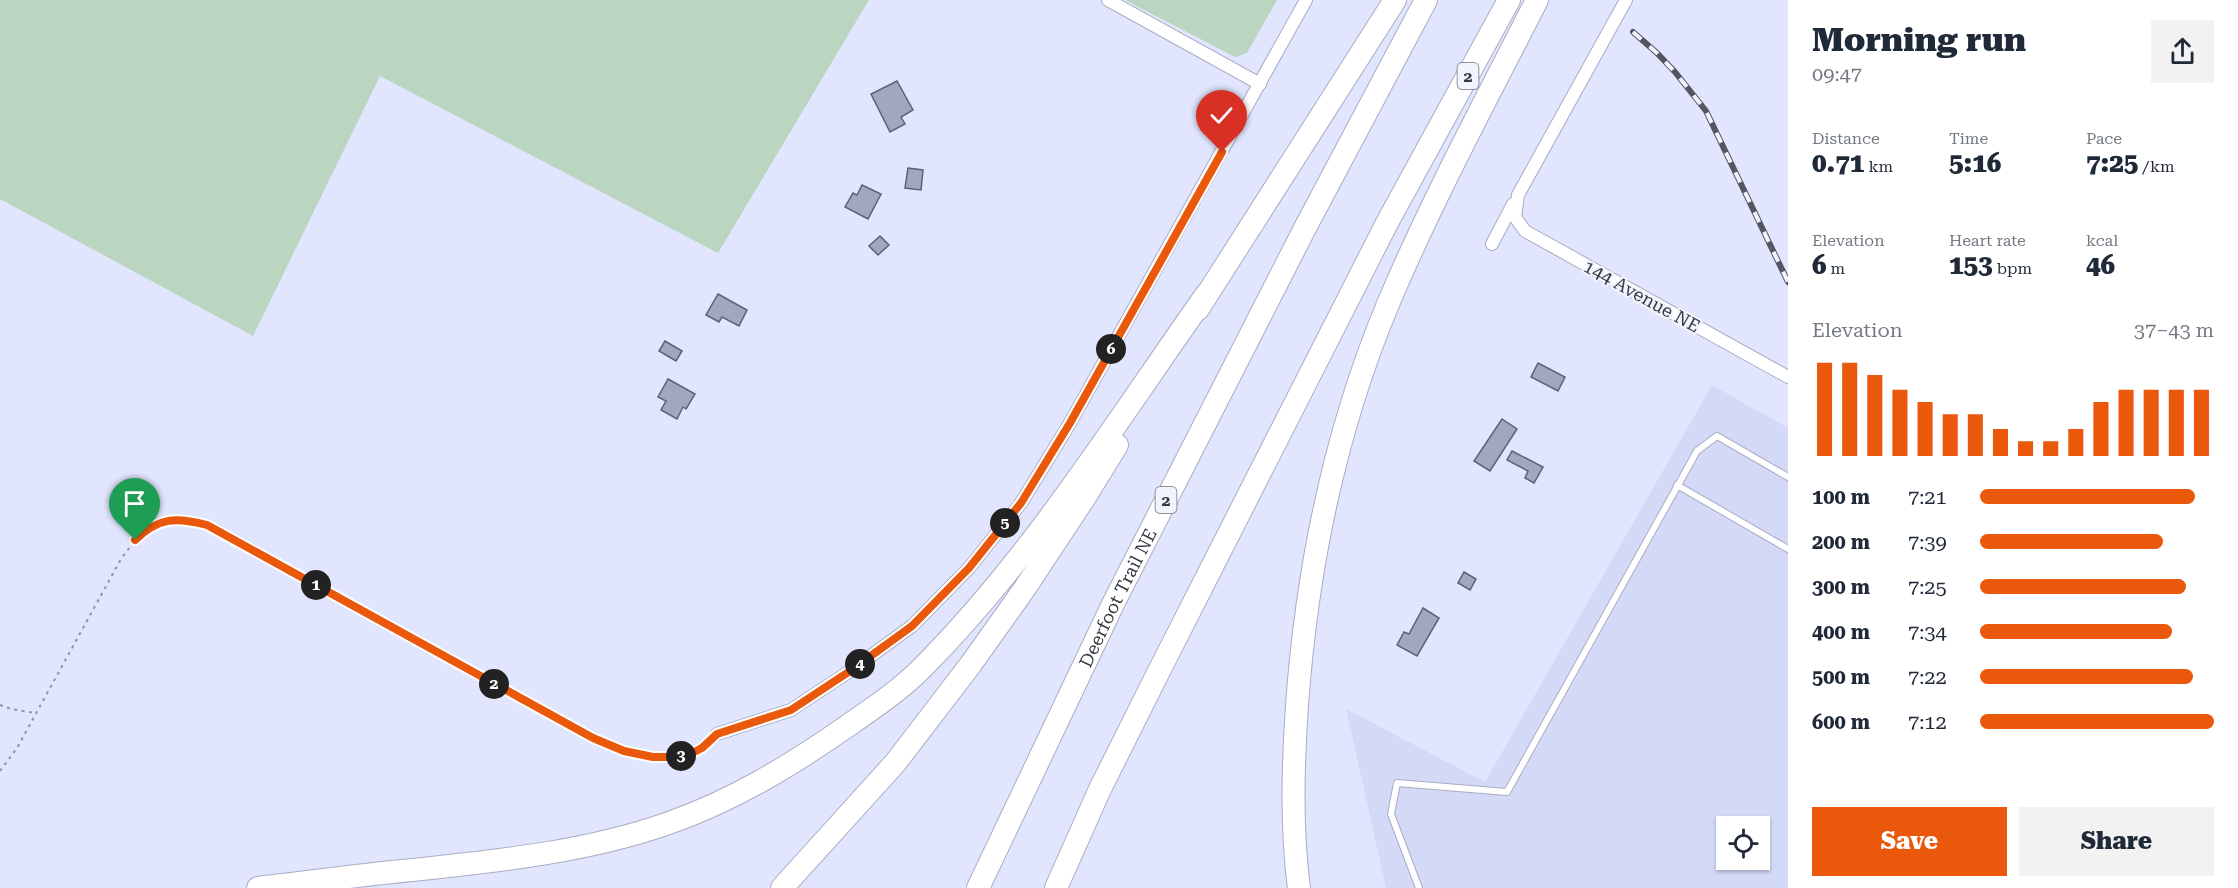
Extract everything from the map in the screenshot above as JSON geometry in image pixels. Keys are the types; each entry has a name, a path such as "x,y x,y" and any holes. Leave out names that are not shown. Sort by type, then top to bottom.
{"highway":[{"path":"782,888 896,762 1005,619 1085,498 1206,295 1395,0"},
{"name":"Deerfoot Trail NE","path":"978,888 1114,602 1279,278 1426,0"},
{"name":"2","path":"1056,888 1100,789 1163,662 1426,151 1509,0"},
{"path":"1299,888 1293,846 1294,746 1305,619 1312,574 1347,417 1373,343 1406,263 1537,0"},
{"path":"258,888 476,863 578,848 667,824 744,791 786,768 885,700 920,670 972,613 1008,572 1206,295"},
{"path":"1294,746 1309,862 1315,888"}],"street":[{"path":"1108,0 1260,84"},
{"path":"717,734 791,710 912,626 969,568 1021,503 1070,423 1306,0"},
{"path":"1492,244 1626,0"},
{"name":"144 Avenue NE","path":"1517,198 1515,217 1525,231 1788,377"}],"lane":[{"path":"1419,888 1391,814 1397,783 1507,792 1696,451 1717,436 1788,477"},
{"path":"1677,485 1788,549"}],"path":[{"path":"0,771 17,747 121,559 147,528 159,522 174,519 190,520 207,525 609,746 646,756 671,757 690,754 702,748 717,734"},
{"path":"0,705 36,713"}],"shaded area":[{"path":"1712,385 1788,428 1788,888 1386,888 1346,709 1485,782"}],"green space":[{"path":"0,0 869,0 718,253 380,76 253,336 0,199"},
{"path":"1125,0 1277,0 1247,53 1235,57"}],"building":[{"path":"897,81 913,110 901,117 905,124 890,132 871,94"},
{"path":"908,168 923,170 921,190 905,188"},
{"path":"862,185 881,194 868,219 845,207 853,193 857,195"},
{"path":"880,236 889,245 878,255 869,246"},
{"path":"718,294 747,310 739,326 722,317 719,322 706,315"},
{"path":"665,341 682,351 676,361 659,351"},
{"path":"1538,363 1565,377 1558,391 1531,377"},
{"path":"668,379 695,394 686,409 683,407 677,419 661,410 666,401 658,397"},
{"path":"1502,419 1517,429 1490,471 1474,461"},
{"path":"1512,451 1543,467 1534,483 1525,478 1528,471 1507,460"},
{"path":"1464,572 1476,579 1470,590 1458,583"},
{"path":"1423,608 1439,618 1417,656 1397,645 1404,632 1409,634"}],"railway":[{"path":"1633,32 1675,72 1706,111 1788,282"}],"route":[{"path":"135,540 147,528 159,522 174,519 190,520 207,525 609,746 653,757 690,754 702,748 717,734 791,710 850,671 912,626 969,568 1021,503 1070,423 1222,152"}]}
